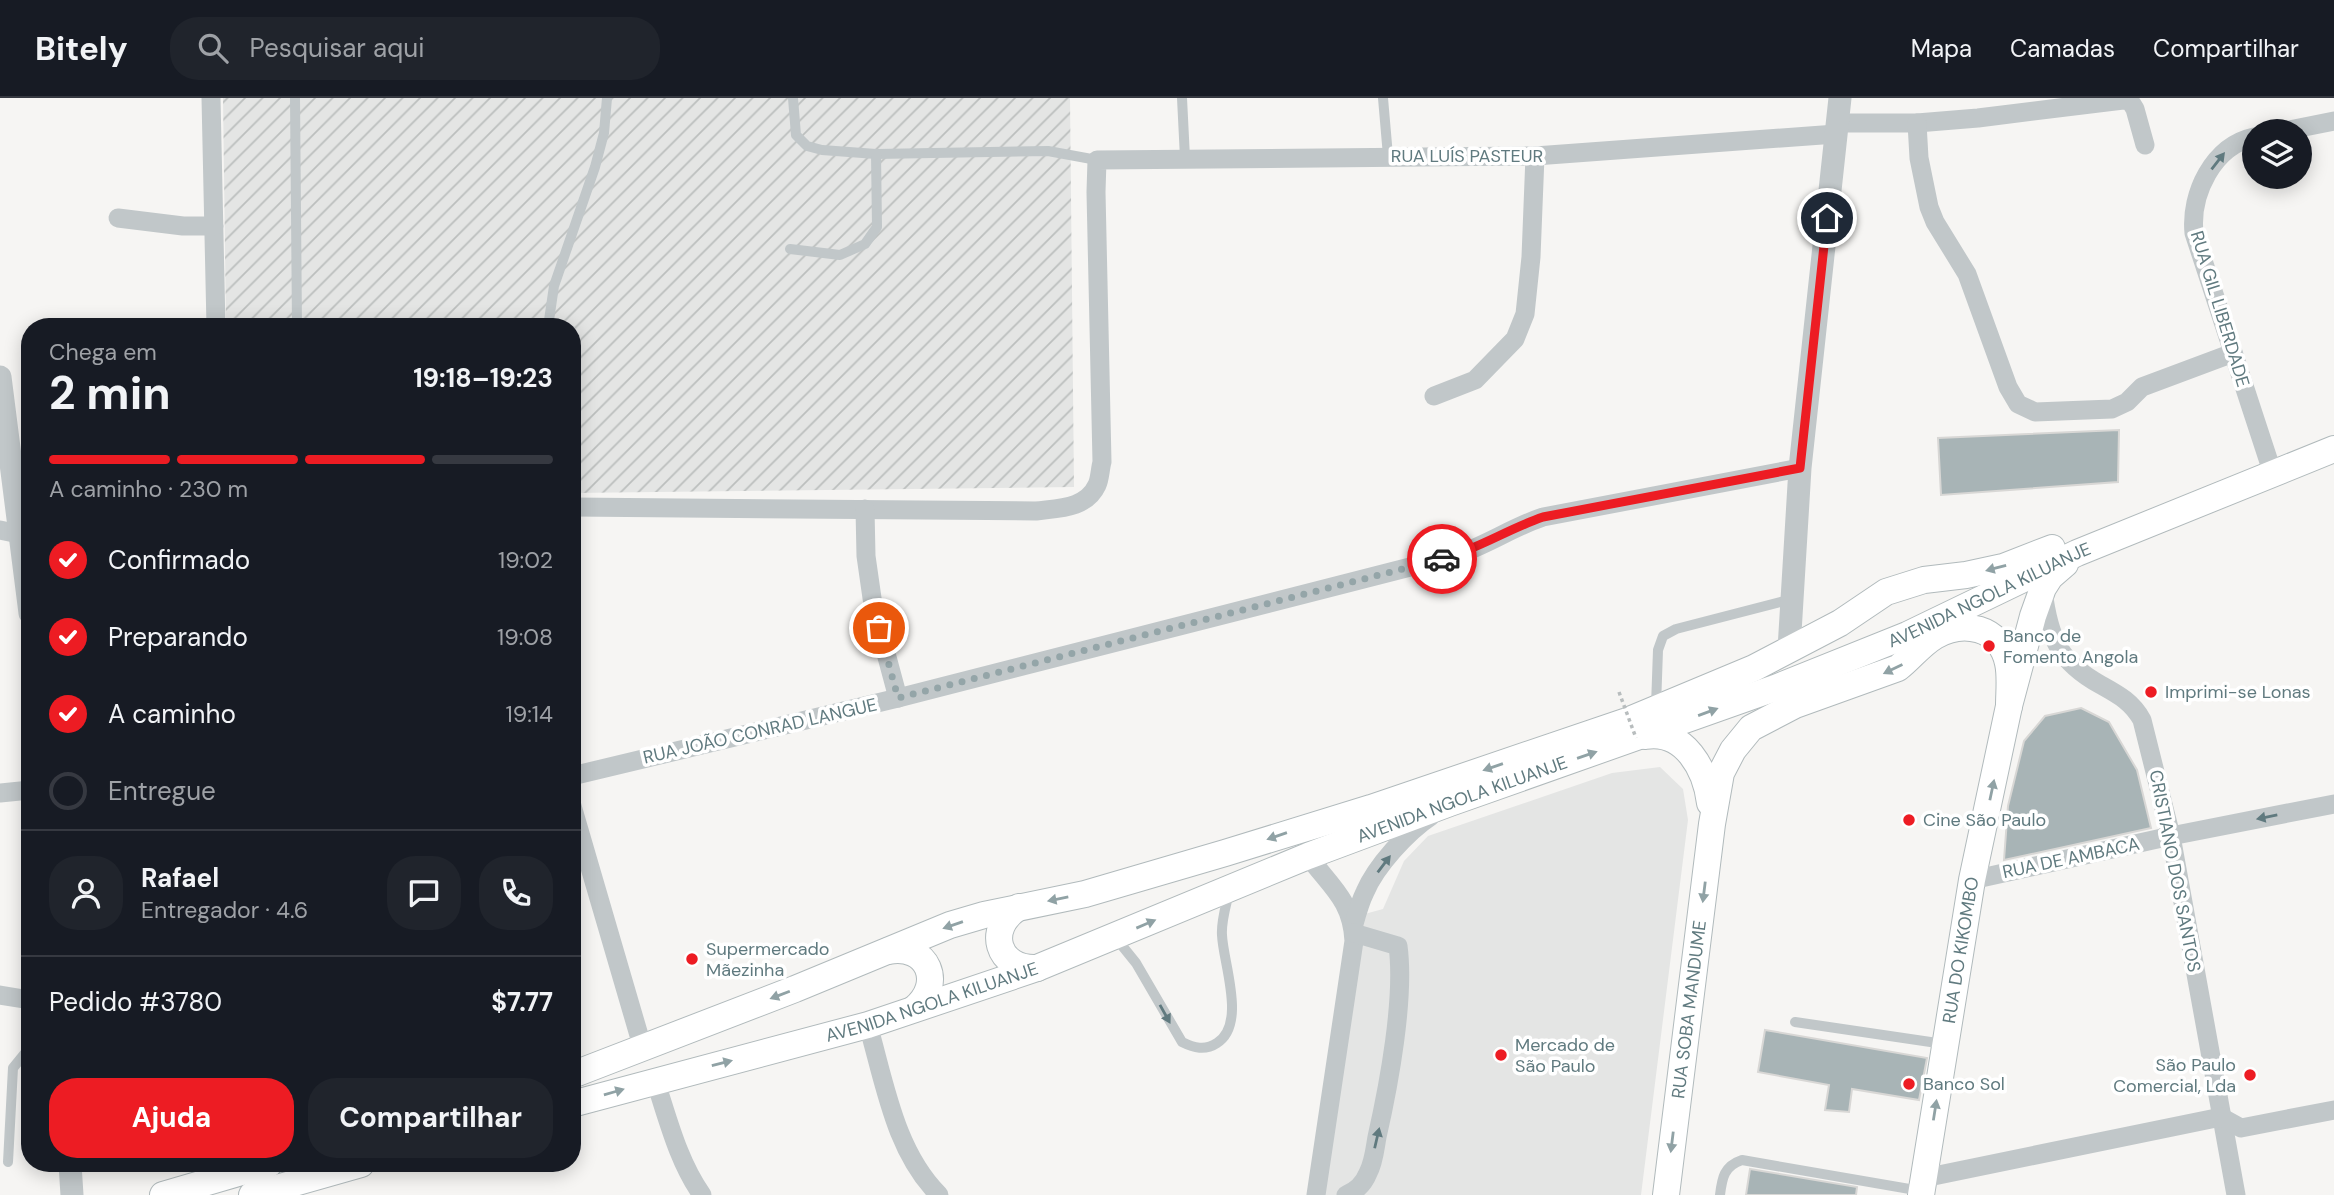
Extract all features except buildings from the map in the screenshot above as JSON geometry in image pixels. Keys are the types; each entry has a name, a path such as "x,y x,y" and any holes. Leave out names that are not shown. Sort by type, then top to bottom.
{"main road":[{"name":"AVENIDA NGOLA KILUANJE","path":"581,1071 643,1049 950,925 1019,907 1085,894 1226,853 1371,808 1656,710 1754,668 1840,623 1886,592 1905,584 1966,575 2003,566 2334,437"},
{"name":"AVENIDA NGOLA KILUANJE","path":"581,1101 868,1026 1037,968 1308,856 1775,688 1907,635 2077,553 2334,449"},
{"path":"2010,706 2043,588 2050,577 2077,553"},
{"path":"1712,824 1721,774 1732,750 1751,728 1795,705 1898,668 1911,659 1921,645 1947,630 1964,626 1979,630 1994,637 2004,649 2009,664 2010,706"},
{"name":"RUA DO KIKOMBO","path":"1922,1188 1972,880 2010,706"},
{"path":"1640,737 1670,737 1696,760 1707,782 1712,824"},
{"name":"RUA SOBA MANDUME","path":"1666,1195 1712,824"},
{"path":"1019,907 1003,921 999,941 1002,951 1017,966 1037,968"},
{"path":"888,951 909,951 918,956 930,973 928,993 914,1009"},
{"path":"163,1195 242,1172"},
{"path":"252,1195 333,1172"}],"street":[{"path":"211,98 216,318"},
{"path":"1790,649 1800,468 1840,98"},
{"name":"RUA LUÍS PASTEUR","path":"1097,160 1535,156 1978,118 2040,104 2123,100 2130,102 2135,108 2145,145"},
{"path":"2312,125 2334,121"},
{"path":"1917,123 1919,158 1929,206 1935,222 1967,274 2008,387 2018,404 2035,412 2120,407 2142,387 2233,353"},
{"name":"RUA GIL LIBERDADE","path":"2242,141 2234,143 2224,152 2209,172 2195,200 2192,214 2194,233 2270,463"},
{"path":"1434,396 1475,380 1515,339 1525,314 1531,257 1535,156"},
{"path":"581,507 1036,511 1084,502 1097,485 1101,462 1097,160"},
{"path":"118,218 183,226 214,226"},
{"path":"0,377 9,532 21,578"},
{"name":"RUA JOÃO CONRAD LANGUE","path":"581,774 898,698 1457,555 1543,517 1800,468"},
{"path":"865,509 866,556 873,605 898,698"},
{"name":"CRISTIANO DOS SANTOS","path":"2043,588 2050,630 2064,657 2083,675 2126,698 2136,708 2142,720 2171,836 2236,1195"},
{"path":"0,793 21,791"},
{"path":"1316,1195 1354,928 1366,890 1389,857 1420,823 1450,803"},
{"name":"RUA DE AMBACA","path":"1972,880 2171,836 2334,804"},
{"path":"581,837 643,1049"},
{"path":"1308,856 1341,897 1354,928 1398,946 1401,966 1395,1035 1381,1121 1369,1172 1362,1184 1346,1195"},
{"path":"0,995 21,998"},
{"path":"868,1026 907,1149 918,1171 939,1195"},
{"path":"655,1080 680,1154 690,1178 702,1195"},
{"path":"1922,1188 2221,1117 2241,1128 2334,1110"},
{"path":"71,1172 72,1195"}],"lane":[{"path":"295,98 297,318"},
{"path":"549,318 554,286 604,133 607,98"},
{"path":"793,98 796,135 807,146 822,150 876,154 1048,151 1097,160"},
{"path":"1182,98 1185,158"},
{"path":"1383,98 1388,156"},
{"path":"790,249 840,255 865,244 877,227 876,154"},
{"path":"1656,710 1658,650 1663,636 1676,629 1793,599"},
{"path":"1115,936 1136,963 1182,1042 1194,1048 1215,1045 1226,1037 1232,1012 1221,933 1229,889"},
{"path":"1796,1022 1946,1044"},
{"path":"8,1162 13,1068 21,1058"},
{"path":"1720,1195 1724,1170 1732,1163 1742,1160 1922,1188"}],"path":[{"path":"1619,692 1640,737"}],"shaded area":[{"path":"223,98 1070,98 1074,487 581,493 581,318 226,318"},
{"name":"Mercado de São Paulo","path":"1660,767 1683,789 1688,820 1641,1195 1324,1195 1361,915 1383,909 1404,861 1428,836 1612,773"}],"way so far":[{"path":"879,628 898,698 1442,559"}],"place":[{"name":"Banco de Fomento Angola","path":"1989,646"},
{"name":"Imprimi-se Lonas","path":"2151,692"},
{"name":"Cine São Paulo","path":"1909,820"},
{"name":"Supermercado Mãezinha","path":"692,959"},
{"name":"Mercado de São Paulo","path":"1501,1055"},
{"name":"São Paulo Comercial, Lda","path":"2250,1075"},
{"name":"Banco Sol","path":"1909,1084"}],"route":[{"path":"1442,559 1474,549 1520,525 1543,517 1800,468 1827,218"}]}
